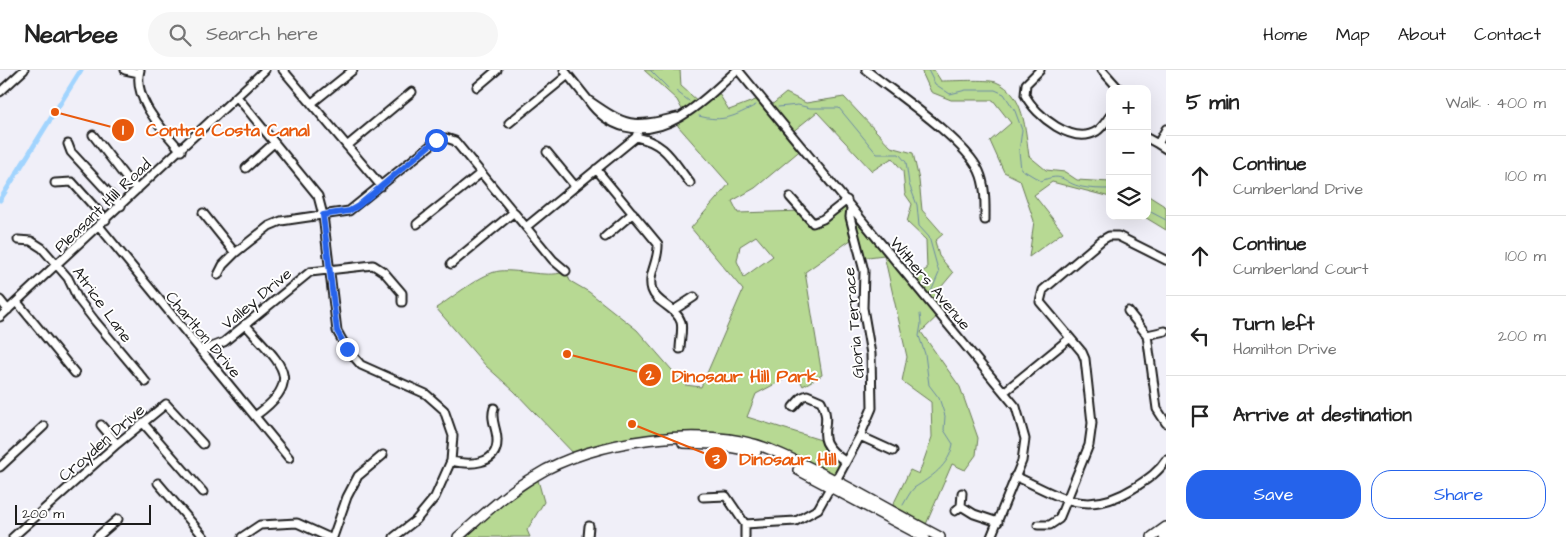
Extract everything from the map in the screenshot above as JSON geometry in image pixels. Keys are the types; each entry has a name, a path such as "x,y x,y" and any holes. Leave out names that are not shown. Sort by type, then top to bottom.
{"main road":[{"path":"458,537 535,475 576,456 621,444 667,437 714,437 767,449 940,537"},
{"path":"466,537 500,507 538,480 578,462 625,449 668,442 713,444 766,454 833,484 924,537"},
{"path":"1152,537 1166,527"}],"street":[{"path":"0,92 24,70"},
{"path":"125,70 140,72 143,101 148,111 181,151"},
{"name":"Pleasant Hill Road","path":"0,317 58,266 138,189 238,98 265,70"},
{"path":"283,70 381,186"},
{"path":"312,103 352,70"},
{"path":"477,87 497,70"},
{"path":"526,227 596,169 638,130 662,126 700,104 738,70"},
{"name":"Withers Avenue","path":"738,70 1016,407 1025,439 1022,461 1014,476 991,537"},
{"path":"866,70 957,142 971,157 980,173 985,204 984,220"},
{"path":"1040,70 1026,84 1025,95 1040,114 1057,127 1070,133 1089,134 1097,131 1106,121"},
{"path":"1102,70 1115,85"},
{"path":"508,124 566,72 597,111 609,120 638,130 667,153 690,183"},
{"path":"348,146 412,92"},
{"path":"238,98 318,196 323,215 337,331 347,349 361,365 426,394 444,410 452,436 450,461 435,497 416,520 394,537"},
{"path":"1158,144 1166,129"},
{"path":"93,135 130,183 138,189"},
{"path":"218,275 223,266 235,253 268,226 281,222 349,211 436,140 446,138 454,141 566,272"},
{"path":"1151,140 1166,149"},
{"path":"246,168 274,143"},
{"path":"68,144 71,152 121,206"},
{"path":"547,152 575,186"},
{"path":"596,169 658,244 659,256 649,280 652,293 674,310 681,322 680,349"},
{"path":"417,224 481,173"},
{"path":"55,183 72,182 106,220"},
{"path":"790,197 813,223 823,219 847,200"},
{"name":"Gloria Terrace","path":"745,524 796,520 818,510 860,436 872,408 871,354 862,308 864,271 850,217 851,208"},
{"path":"451,264 514,212"},
{"path":"203,213 235,253"},
{"path":"605,237 633,213"},
{"name":"Charlton Drive","path":"99,226 290,458"},
{"path":"1038,525 1050,525 1059,519 1089,445 1092,423 1085,359 1082,352 1040,302 1041,293 1102,240 1110,236 1118,236 1166,260"},
{"name":"Atrice Lane","path":"18,240 31,241 42,248 68,278 78,298 94,320 146,382"},
{"name":"Valley Drive","path":"201,352 224,342 300,278 310,272 372,265 384,272 402,293 402,302"},
{"path":"674,310 694,297"},
{"path":"0,300 8,310"},
{"path":"17,302 75,373"},
{"path":"1128,311 1147,335 1157,409 1160,417 1166,423"},
{"path":"245,324 277,362 284,373 285,382 274,403 255,416"},
{"path":"1147,335 1165,331"},
{"path":"1004,392 1070,338"},
{"path":"793,407 802,397 807,395 821,401 825,412 824,441 834,454 846,462"},
{"name":"Croyden Drive","path":"13,537 117,444 166,404 203,444"},
{"path":"450,461 467,465 476,463 488,459 496,450 497,440 492,415 494,408"},
{"path":"143,423 203,492"},
{"path":"101,425 117,444"},
{"path":"0,467 44,426"},
{"path":"860,436 893,451"},
{"path":"333,537 347,497 358,476 383,455"},
{"path":"1014,476 1066,499 1084,504 1100,504 1117,499 1152,476 1166,460"},
{"path":"158,483 204,537"},
{"path":"955,512 961,506 962,493"},
{"path":"702,498 726,496 745,524 745,537"},
{"path":"961,506 974,514 998,522"},
{"path":"97,537 118,519"},
{"path":"242,537 260,525 297,524 328,537"},
{"path":"588,537 589,526"}],"green space":[{"path":"644,70 680,70 681,86 700,103 716,89 729,110 761,98 769,107 786,93 806,103 844,97 891,147 913,153 919,180 922,210 943,234 935,241 939,256 953,273 937,292 948,306 921,332 960,387 978,438 976,455 965,470 952,464 924,529 890,511 910,470 919,474 932,437 931,402 902,381 907,357 884,255 860,258 855,237 805,272 822,375 803,386 796,373 756,394 747,417 824,441 846,462 835,482 767,449 667,437 576,456 514,391 486,366 436,308 493,272 508,271 552,274 566,271 570,281 589,292 637,330 685,385 701,387 743,290 691,228 729,184 678,126 677,117 684,113 677,100","holes":["817,112 872,171 892,158 903,171 905,194 912,204 907,222 926,240 927,269 910,278 847,200 813,223 803,211 738,213 732,201 755,188 803,148 791,133","756,236 773,256 744,277 737,261 740,246"]},
{"path":"921,70 934,70 941,81 977,80 996,82 1013,95 1018,104 1022,114 1029,156 1046,170 1065,172 1077,180 1106,182 1106,196 1052,182 1034,195 1063,232 1029,257 1034,221 1020,180 1004,172 990,141 1011,123 993,100 951,100 931,92"},
{"path":"1151,198 1166,207 1166,230 1150,220"},
{"path":"538,480 544,502 527,530 530,537 466,537 500,507"}],"waterway":[{"path":"0,200 81,70"},
{"path":"650,70 668,88"},
{"path":"928,70 935,84 950,94 966,90 995,90 1004,94 1015,111 1022,130 1019,152 1021,169 1041,181 1059,177 1082,187 1106,189"},
{"path":"676,91 689,101"},
{"path":"699,116 715,119 729,117 756,105"},
{"path":"778,107 798,105 810,108 839,108 877,154 899,154 906,162 909,184 917,205 919,226 929,237 939,273 930,294"},
{"path":"1151,212 1166,220"},
{"path":"903,505 914,488 933,475 948,459 953,444 944,430 945,416 939,398 929,385 925,354 919,336 920,314"}],"place":[{"name":"Contra Costa Canal","path":"55,112"},
{"name":"Dinosaur Hill Park","path":"567,354"},
{"name":"Dinosaur Hill","path":"632,424"}],"route":[{"path":"347,349 337,331 323,215 340,214 358,206 436,140"}]}
